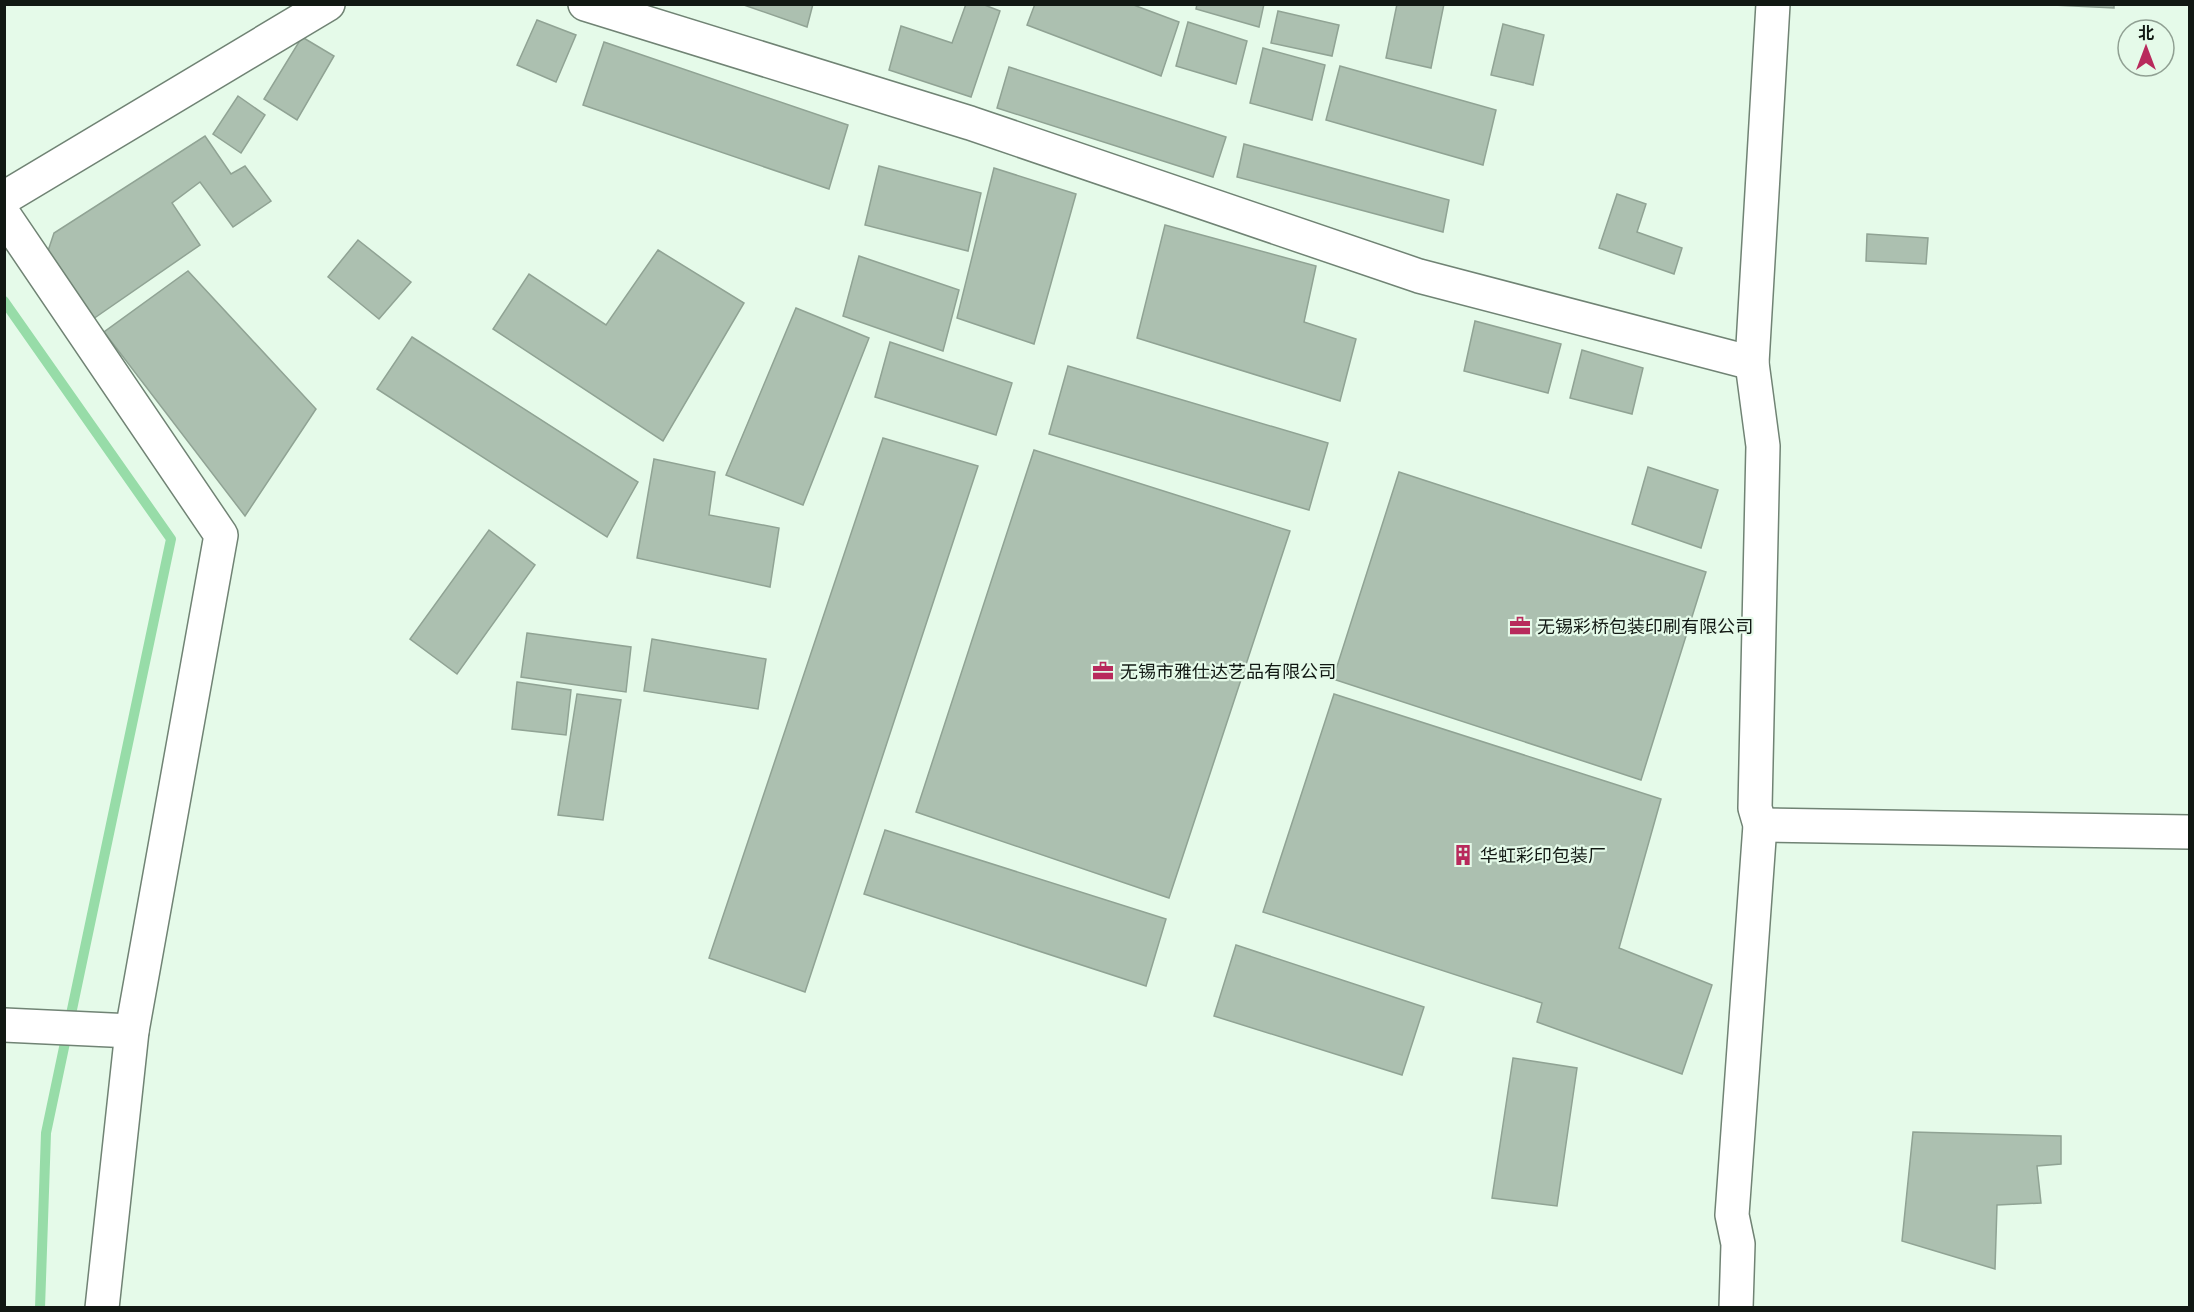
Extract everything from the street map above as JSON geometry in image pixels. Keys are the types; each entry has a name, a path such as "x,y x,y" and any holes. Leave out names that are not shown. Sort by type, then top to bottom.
{"street":[{"path":"4,198 328,4"},
{"path":"1736,1308 1738,1244 1732,1215 1760,825 1755,808 1763,446 1752,363 1773,4"},
{"path":"589,5 970,123 1419,276 1752,363"},
{"path":"4,215 221,535 132,1031 102,1308"},
{"path":"1760,825 2190,832"},
{"path":"4,1025 132,1031"}],"building":[{"path":"741,4 813,4 807,27"},
{"path":"966,4 982,4 1000,11 971,97 889,70 901,26 952,43"},
{"path":"1035,4 1131,4 1179,22 1161,76 1027,25"},
{"path":"1197,4 1264,4 1259,27 1196,9"},
{"path":"1397,4 1444,4 1431,68 1386,58"},
{"path":"2030,4 2114,4 2114,8"},
{"path":"1278,11 1339,25 1332,56 1271,43"},
{"path":"537,20 576,35 556,82 517,65"},
{"path":"1188,22 1247,41 1236,84 1176,66"},
{"path":"1503,24 1544,35 1533,85 1491,75"},
{"path":"302,37 334,56 297,120 264,99"},
{"path":"604,42 848,125 829,189 583,105"},
{"path":"1263,48 1325,65 1312,120 1250,103"},
{"path":"1340,66 1496,110 1483,165 1326,120"},
{"path":"1009,67 1226,137 1213,177 997,108"},
{"path":"238,96 265,115 241,153 213,134"},
{"path":"205,136 231,174 245,166 271,201 233,227 200,182 172,203 200,245 93,319 47,254 54,233"},
{"path":"1244,144 1449,200 1443,232 1237,177"},
{"path":"879,166 981,193 968,251 865,225"},
{"path":"994,168 1076,194 1034,344 957,318"},
{"path":"1617,194 1646,204 1637,232 1682,248 1674,274 1599,248"},
{"path":"1165,225 1316,266 1304,322 1356,339 1340,401 1137,338"},
{"path":"1867,234 1928,238 1926,264 1866,261"},
{"path":"358,240 411,282 379,319 328,277"},
{"path":"658,250 744,303 663,441 493,329 529,274 606,325"},
{"path":"859,256 959,290 943,351 843,316"},
{"path":"188,271 316,409 245,516 104,332"},
{"path":"796,308 869,338 803,505 726,475"},
{"path":"1475,321 1561,344 1548,393 1464,371"},
{"path":"412,337 638,482 607,537 377,389"},
{"path":"890,342 1012,383 996,435 875,397"},
{"path":"1582,350 1643,368 1632,414 1570,398"},
{"path":"1068,366 1328,443 1309,510 1049,434"},
{"path":"883,438 978,466 805,992 709,958"},
{"name":"无锡市雅仕达艺品有限公司","path":"1034,450 1290,531 1169,898 916,812"},
{"path":"654,459 715,472 709,515 779,528 770,587 637,558"},
{"path":"1648,467 1718,490 1701,548 1632,524"},
{"name":"无锡彩桥包装印刷有限公司","path":"1399,472 1706,572 1641,780 1333,679"},
{"path":"489,530 535,565 457,674 410,639"},
{"path":"527,633 631,647 626,692 521,677"},
{"path":"652,639 766,659 758,709 644,691"},
{"path":"517,682 571,690 566,735 512,729"},
{"path":"577,694 621,700 603,820 558,815"},
{"name":"华虹彩印包装厂","path":"1334,694 1661,799 1619,948 1712,985 1682,1074 1537,1022 1542,1003 1263,912"},
{"path":"885,830 1166,919 1146,986 864,894"},
{"path":"1236,945 1424,1007 1402,1075 1214,1016"},
{"path":"1513,1058 1577,1068 1557,1206 1492,1198"},
{"path":"1913,1132 2061,1136 2061,1164 2037,1166 2041,1203 1997,1205 1995,1269 1902,1241"}],"waterway":[{"path":"4,301 171,539 46,1133 40,1308"}],"place":[{"name":"无锡彩桥包装印刷有限公司","path":"1520,626"},
{"name":"无锡市雅仕达艺品有限公司","path":"1103,671"},
{"name":"华虹彩印包装厂","path":"1463,855"}]}
